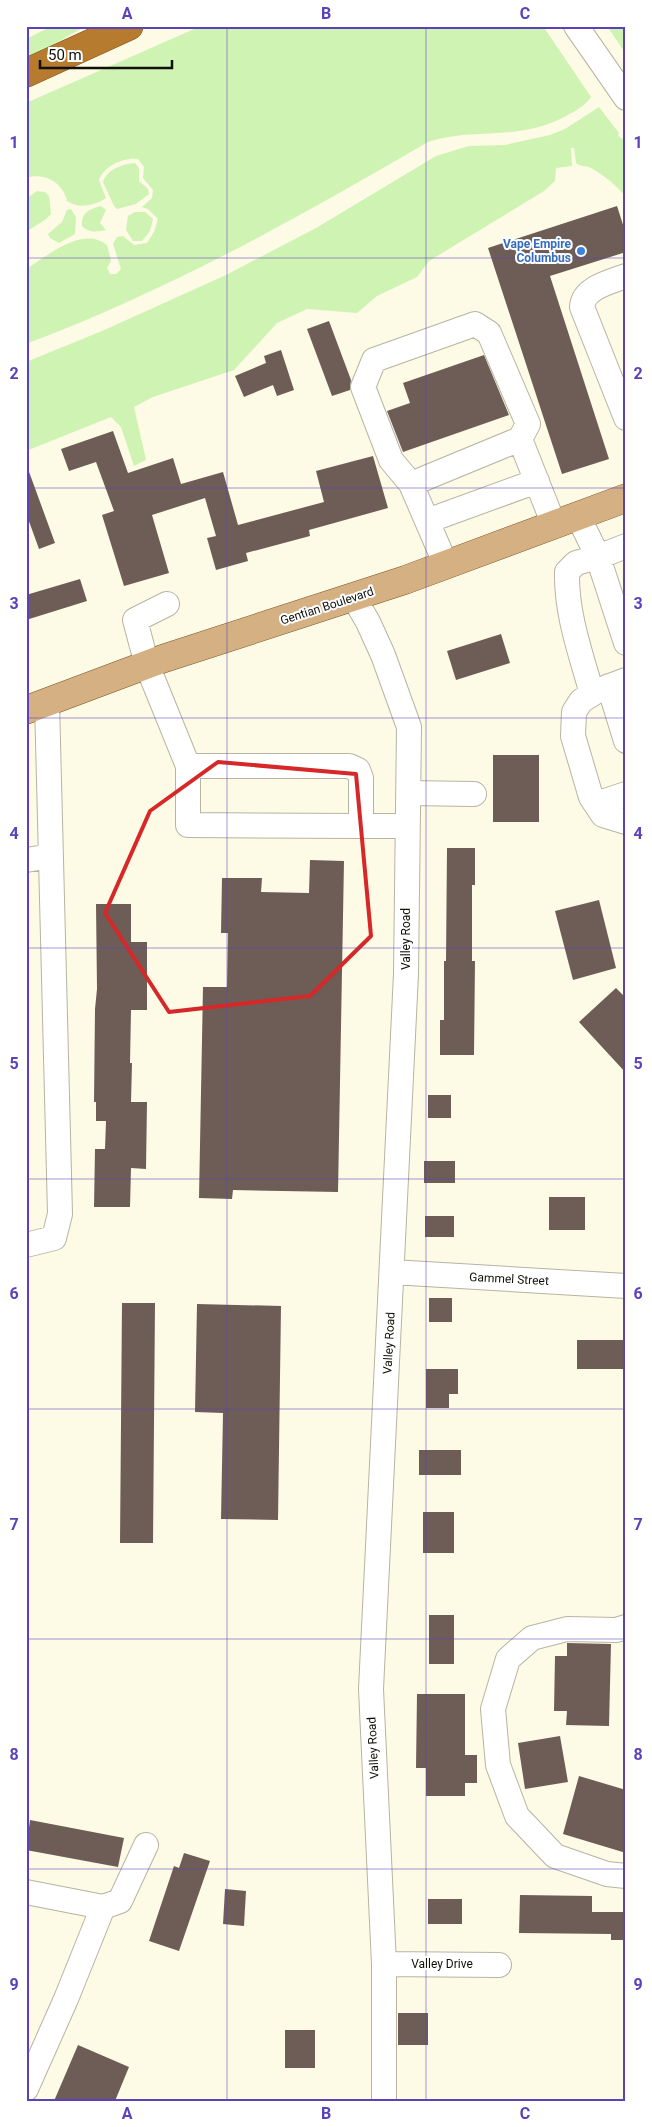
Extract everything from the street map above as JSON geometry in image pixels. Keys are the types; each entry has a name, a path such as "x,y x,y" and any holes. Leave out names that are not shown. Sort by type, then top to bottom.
{"highway":[{"path":"26,73 129,26"}],"main road":[{"name":"Gentian Boulevard","path":"37,706 147,665 354,598 626,498"}],"street":[{"path":"576,26 626,98"},
{"path":"625,280 587,293 582,299 582,307 626,418"},
{"path":"411,484 520,439 528,424 489,333 475,324 374,360 363,387 391,460 411,484 446,565"},
{"path":"520,439 537,481 566,520 598,557 626,643"},
{"path":"427,520 537,481"},
{"path":"626,546 576,564 567,572 566,591 570,614 609,687 626,741"},
{"name":"Valley Road","path":"354,598 384,655 409,727 406,974 370,1689 384,1964 384,2101"},
{"path":"167,604 134,620 147,665 188,766 188,825 407,826"},
{"path":"609,687 581,701 574,712 573,736 591,797 603,815 626,822"},
{"path":"26,1245 54,1238 60,1214 51,856 37,706"},
{"path":"188,766 349,766 358,770 361,778 361,826"},
{"path":"408,793 474,794"},
{"path":"596,804 626,794"},
{"path":"26,860 51,856"},
{"name":"Gammel Street","path":"392,1272 626,1286"},
{"path":"626,1627 616,1630 567,1629 532,1638 508,1659 493,1709 498,1765 517,1816 555,1856 607,1874 626,1876"},
{"path":"26,1892 103,1907 120,1901 146,1845"},
{"path":"26,2089 66,1999 103,1907"},
{"name":"Valley Drive","path":"384,1964 499,1965"}],"highlighted area":[{"path":"218,762 356,774 371,936 310,996 169,1012 105,913 150,811"}],"green space":[{"path":"52,26 86,26 26,60 26,39"},
{"path":"201,26 543,26 591,97 583,106 566,116 531,129 462,135 428,142 231,252 130,301 26,344 26,269 55,250 76,240 87,238 107,245 111,261 107,268 110,274 116,274 121,269 113,244 117,237 123,236 134,245 147,243 154,232 158,219 148,209 142,207 152,198 153,190 143,178 144,167 138,159 120,161 105,171 99,180 106,198 86,206 76,205 67,201 62,189 52,180 40,177 26,178 26,103"},
{"path":"607,26 626,26 626,54"},
{"path":"599,107 619,133 618,136 626,141 626,197 601,174 576,163 574,148 571,148 572,166 556,168 555,181 544,191 429,261 417,277 377,296 357,313 307,309 277,323 234,370 153,397 134,407 146,460 134,466 121,427 111,417 26,451 26,362 102,331 226,275 316,228 436,156 469,146 505,145 550,135 565,129"},
{"path":"135,163 139,168 139,181 148,189 149,194 136,204 117,209 103,182 105,177 112,171 121,166"},
{"path":"37,191 45,192 49,196 51,214 26,232 27,198"},
{"path":"101,206 106,210 100,223 106,230 93,231 84,228 82,221 85,214"},
{"path":"71,209 76,217 75,234 59,243 50,238 48,234 62,222 67,210"},
{"path":"135,212 145,212 153,219 150,231 142,241 133,241 126,230 128,216"}],"building":[{"path":"617,206 626,234 626,252 550,276 609,459 562,474 488,248"},
{"path":"329,321 351,380 350,390 332,396 307,329"},
{"path":"281,350 294,390 277,396 273,385 244,397 235,376 266,363 264,356"},
{"path":"484,355 509,415 403,452 387,411 410,403 403,383"},
{"path":"113,431 128,473 173,458 181,484 223,472 238,525 324,502 316,471 373,456 388,508 309,530 310,536 246,553 248,561 216,570 207,538 216,536 205,498 152,515 169,573 124,586 102,515 114,511 96,462 69,471 61,449"},
{"path":"28,469 55,543 39,549 26,513 26,470"},
{"path":"80,579 87,601 26,620 26,595"},
{"path":"501,634 510,663 456,680 447,651"},
{"path":"493,755 539,755 539,822 493,822"},
{"path":"447,848 475,848 475,885 472,885 472,961 475,961 474,1055 440,1055 440,1020 444,1020 444,961 446,961"},
{"path":"310,860 344,861 338,1192 233,1190 232,1199 199,1198 203,987 227,987 228,933 221,933 222,878 262,878 261,892 309,893"},
{"path":"599,900 616,968 573,980 555,911"},
{"path":"96,904 131,904 131,942 147,942 147,1010 131,1010 130,1063 132,1063 131,1102 147,1102 146,1169 131,1168 130,1207 94,1207 95,1149 105,1149 106,1121 96,1121 96,1102 94,1102 97,989"},
{"path":"616,988 626,998 626,1073 579,1022"},
{"path":"428,1095 451,1095 451,1118 428,1118"},
{"path":"424,1161 455,1161 455,1183 424,1183"},
{"path":"549,1197 585,1197 585,1230 549,1230"},
{"path":"425,1216 454,1216 454,1237 425,1237"},
{"path":"429,1298 452,1298 452,1322 429,1322"},
{"path":"122,1303 155,1303 153,1543 120,1543"},
{"path":"197,1304 281,1306 278,1520 221,1519 223,1413 195,1412"},
{"path":"577,1340 626,1340 626,1369 577,1369"},
{"path":"426,1369 458,1369 458,1394 449,1394 449,1408 426,1408"},
{"path":"419,1450 461,1450 461,1475 419,1475"},
{"path":"423,1512 454,1512 454,1553 423,1553"},
{"path":"429,1615 454,1615 454,1664 429,1664"},
{"path":"567,1643 611,1644 609,1726 566,1725 567,1711 554,1711 555,1656 567,1656"},
{"path":"417,1694 465,1694 465,1755 477,1755 477,1783 465,1783 465,1796 426,1796 426,1768 416,1768"},
{"path":"560,1736 568,1782 525,1789 518,1743"},
{"path":"579,1776 626,1790 626,1853 563,1834"},
{"path":"30,1820 124,1838 118,1867 26,1850"},
{"path":"184,1853 210,1861 179,1951 149,1941 174,1866 179,1868"},
{"path":"225,1889 246,1891 244,1926 223,1924"},
{"path":"520,1895 592,1896 592,1912 626,1912 626,1940 611,1940 611,1934 519,1933"},
{"path":"428,1899 462,1899 462,1924 428,1924"},
{"path":"398,2013 428,2013 428,2045 398,2045"},
{"path":"285,2030 315,2030 315,2068 285,2068"},
{"path":"78,2045 129,2067 115,2101 54,2101"}],"place":[{"name":"Vape Empire Columbus","path":"581,251"}]}
